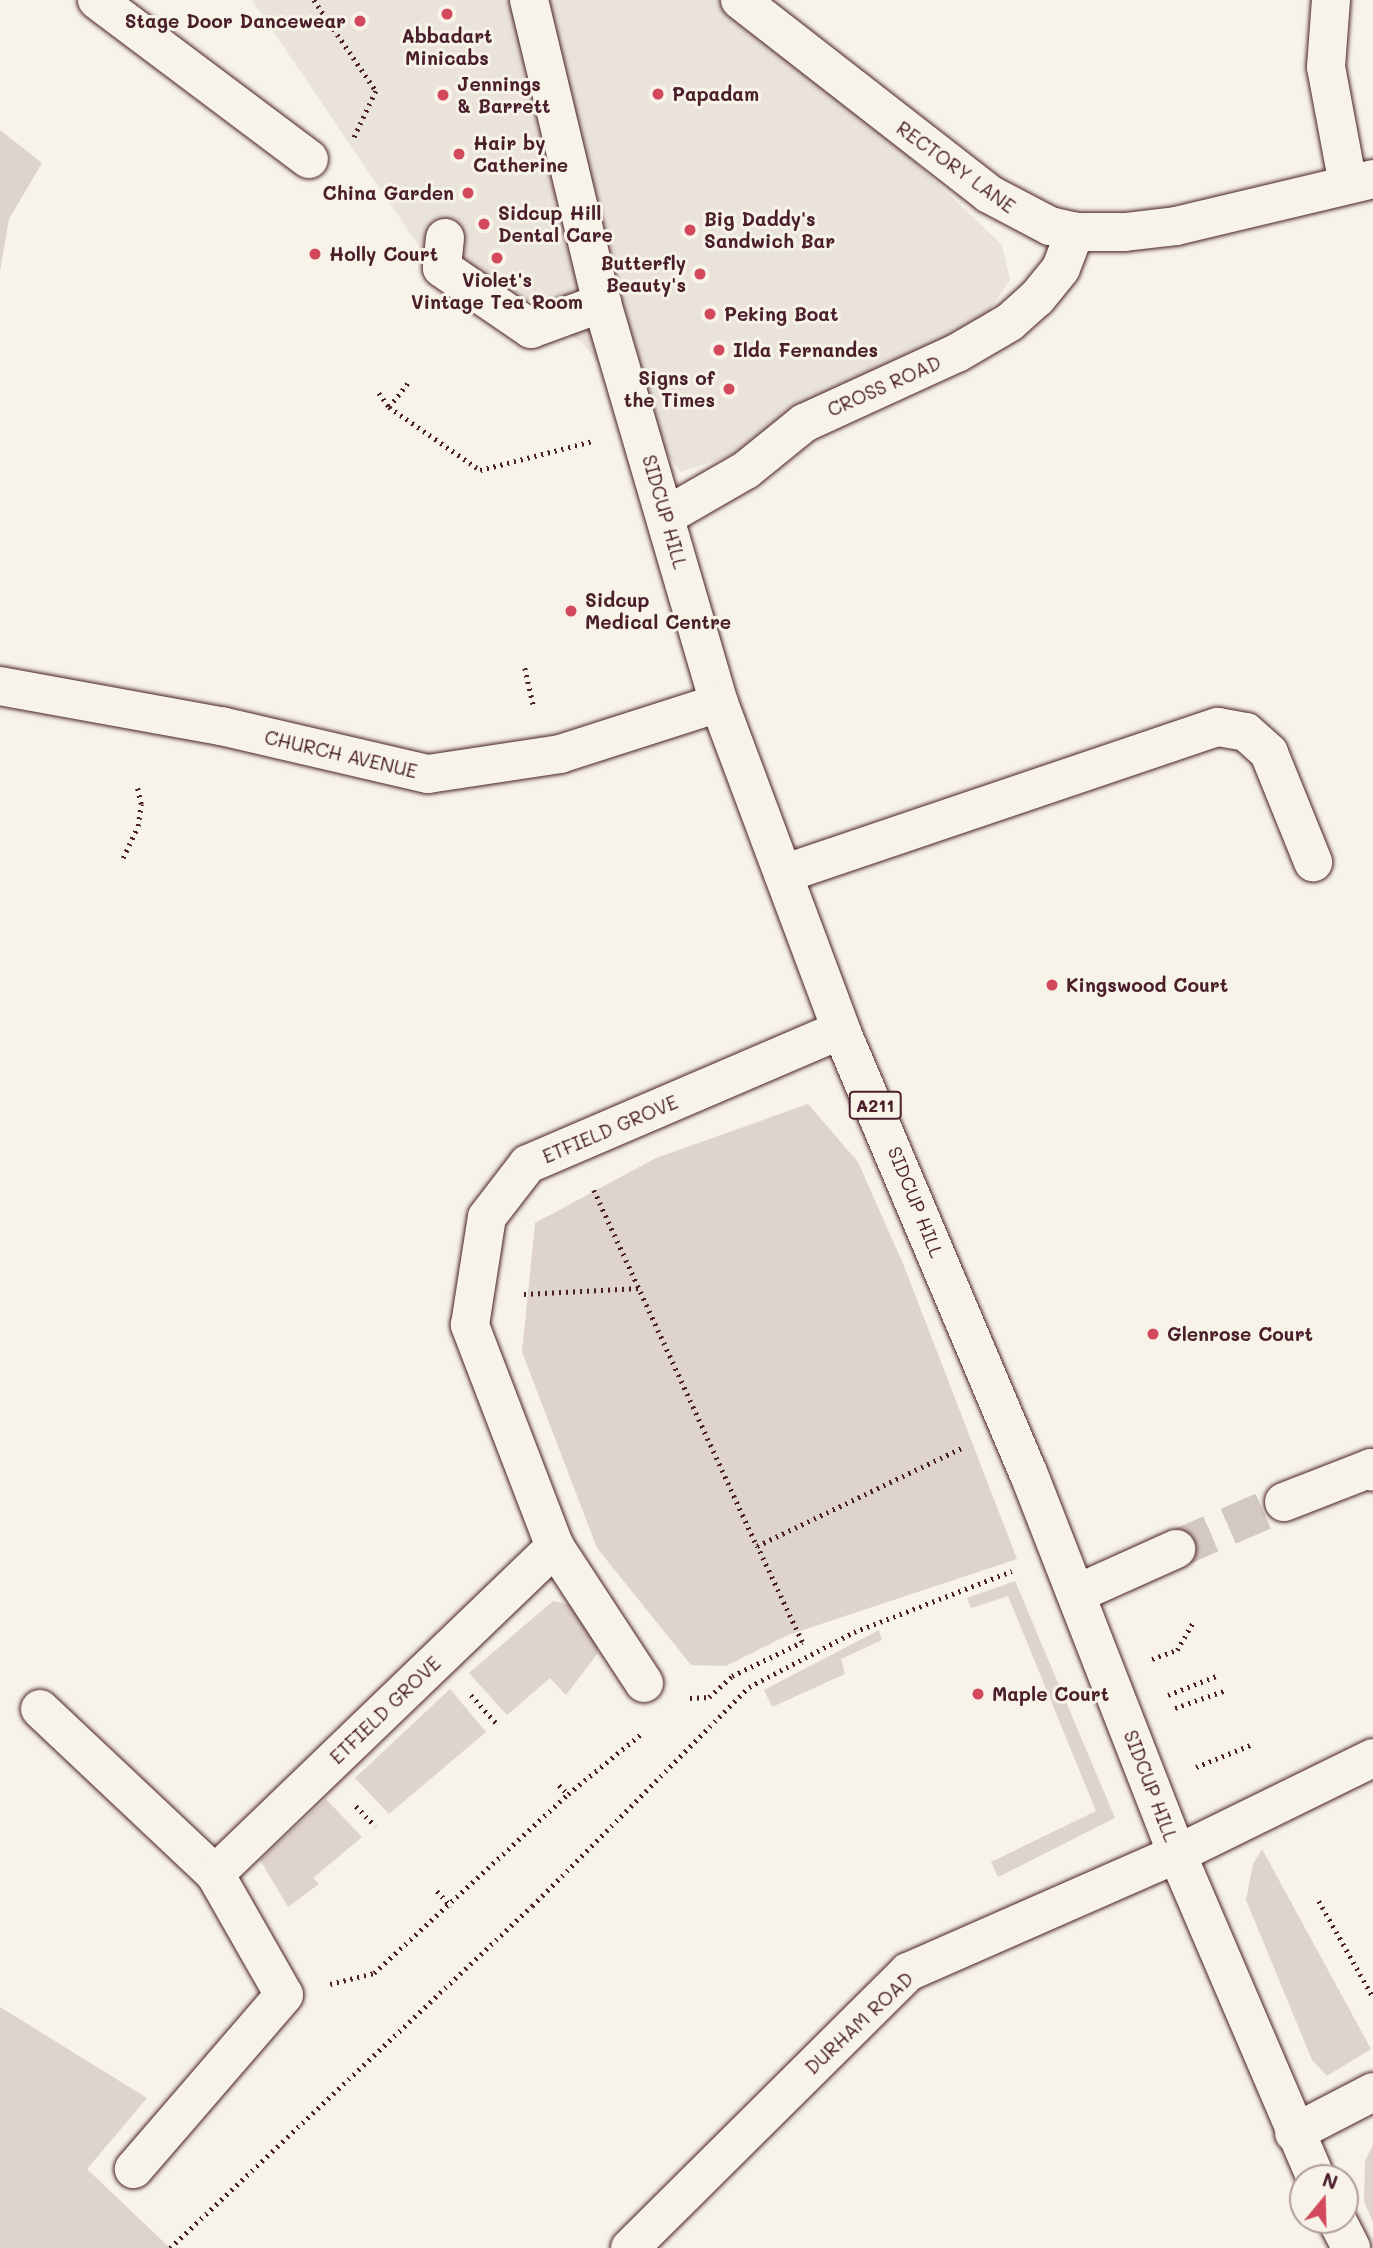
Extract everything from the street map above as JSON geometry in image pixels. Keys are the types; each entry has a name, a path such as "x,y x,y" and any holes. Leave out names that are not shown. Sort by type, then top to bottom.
{"street":[{"path":"97,0 309,159"},
{"name":"SIDCUP HILL","path":"529,0 602,303 719,703 841,1030 1076,1594 1177,1854 1309,2164"},
{"name":"RECTORY LANE","path":"740,0 989,194 1050,226 1075,232 1176,226 1361,181"},
{"path":"1331,0 1326,67 1361,181"},
{"name":"CROSS ROAD","path":"666,516 746,470 804,423 957,353 1010,322 1037,298 1061,268 1075,232"},
{"path":"445,238 442,268 531,329 602,303"},
{"name":"CHURCH AVENUE","path":"0,686 188,719 428,774 560,754 719,703"},
{"path":"783,874 1218,727 1246,733 1269,753 1313,862"},
{"name":"ETFIELD GROVE","path":"644,1683 555,1546 470,1325 487,1217 527,1164 841,1030"},
{"path":"1284,1502 1371,1468 1373,1472"},
{"name":"ETFIELD GROVE","path":"215,1874 555,1546"},
{"path":"1076,1594 1176,1549"},
{"path":"40,1709 215,1874 284,1995 134,2169"},
{"name":"DURHAM ROAD","path":"630,2248 908,1972 1177,1854 1373,1758"},
{"path":"1294,2133 1373,2092"}],"path":[{"path":"314,0 376,92 369,107"},
{"path":"389,407 408,383"},
{"path":"379,393 389,407 480,470 640,428"},
{"path":"123,858 138,826 141,804 137,788"},
{"path":"573,1144 802,1642 732,1676 709,1697 682,1699"},
{"path":"474,1297 640,1288"},
{"path":"757,1546 1007,1426"},
{"path":"170,2248 532,1906 749,1687 854,1632 1024,1567"},
{"path":"1146,1661 1177,1650 1194,1620"},
{"path":"1161,1698 1219,1675"},
{"path":"1167,1711 1226,1690"},
{"path":"284,1995 374,1973 451,1906 568,1794 652,1725"},
{"path":"1183,1773 1253,1744"},
{"path":"559,1785 568,1794"},
{"path":"437,1891 451,1906"},
{"path":"1319,1901 1373,1997"}],"shaded area":[{"path":"252,0 744,0 1002,245 1010,280 978,326 759,446 681,472 582,342 439,276"},
{"path":"0,130 42,163 9,219 0,271"},
{"path":"808,1104 858,1162 904,1266 1017,1559 788,1635 726,1666 691,1665 597,1548 522,1352 535,1223 656,1158"},
{"path":"1015,1581 1115,1818 998,1877 991,1862 1096,1811 1008,1596 971,1608 967,1598"},
{"path":"553,1601 571,1605 594,1630 598,1653 566,1695 550,1678 507,1715 469,1673"},
{"path":"879,1630 882,1640 841,1659 845,1674 772,1707 764,1690"},
{"path":"450,1689 486,1732 389,1814 355,1778"},
{"path":"326,1799 362,1837 313,1878 319,1884 288,1907 260,1860"},
{"path":"1262,1849 1371,2049 1327,2076 1312,2060 1246,1900 1253,1864"},
{"path":"0,2007 147,2098 87,2169 170,2248 0,2248"},
{"path":"1373,2145 1373,2223 1364,2201 1365,2161"}],"tunnel":[{"path":"1176,1549 1284,1502"}],"place":[{"name":"Abbadart Minicabs","path":"447,14"},
{"name":"Stage Door Dancewear","path":"360,21"},
{"name":"Papadam","path":"658,94"},
{"name":"Jennings & Barrett","path":"443,95"},
{"name":"Hair by Catherine","path":"459,154"},
{"name":"China Garden","path":"468,193"},
{"name":"Sidcup Hill Dental Care","path":"484,224"},
{"name":"Big Daddy's Sandwich Bar","path":"690,230"},
{"name":"Holly Court","path":"315,254"},
{"name":"Violet's Vintage Tea Room","path":"497,258"},
{"name":"Butterfly Beauty's","path":"700,274"},
{"name":"Peking Boat","path":"710,314"},
{"name":"Ilda Fernandes","path":"719,350"},
{"name":"Signs of the Times","path":"729,389"},
{"name":"Sidcup Medical Centre","path":"571,611"},
{"name":"Kingswood Court","path":"1052,985"},
{"name":"Glenrose Court","path":"1153,1334"},
{"name":"Maple Court","path":"978,1694"}]}
